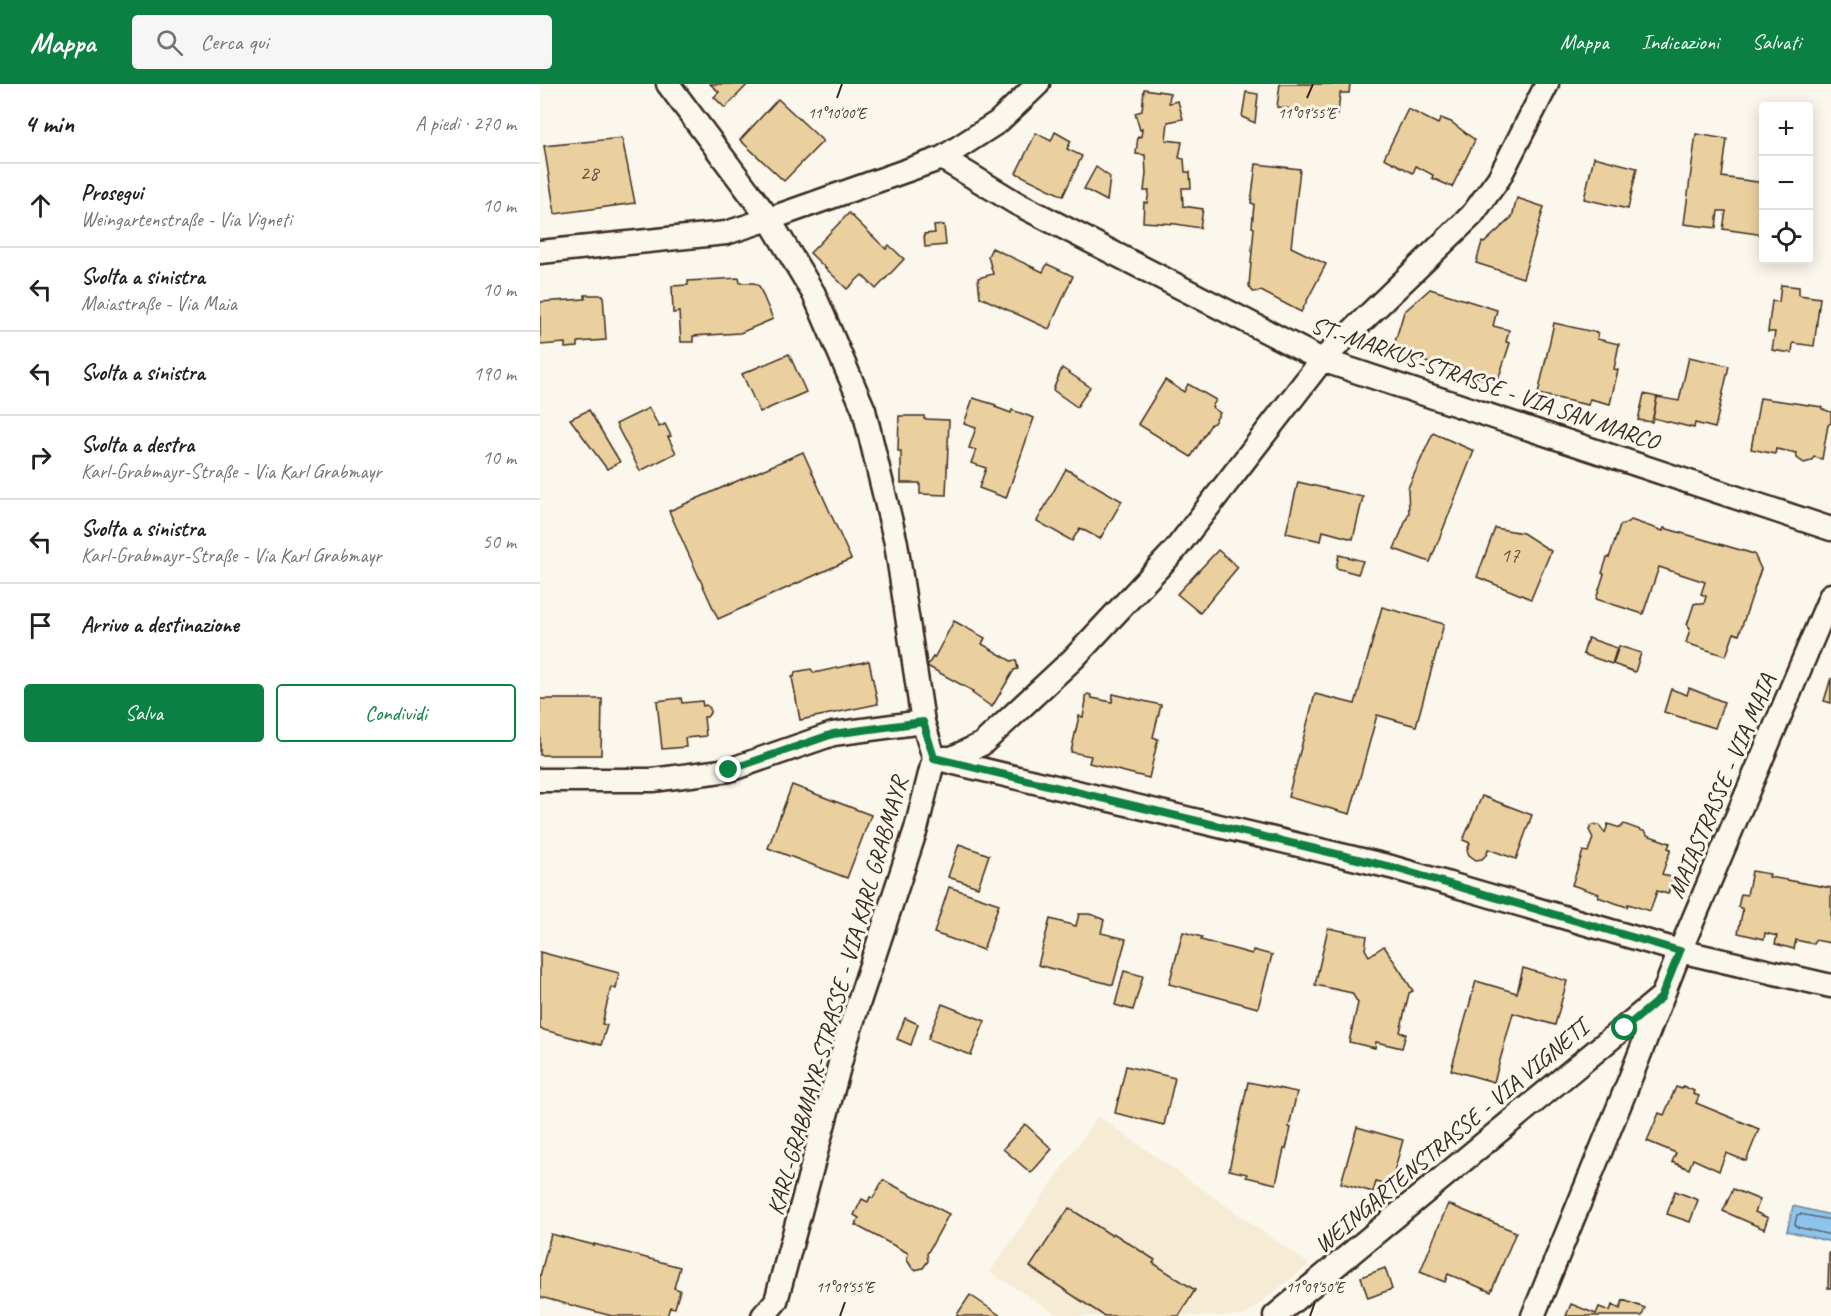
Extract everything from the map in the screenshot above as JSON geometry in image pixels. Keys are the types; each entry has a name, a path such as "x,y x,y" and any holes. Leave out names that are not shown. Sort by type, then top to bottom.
{"street":[{"name":"KARL-GRABMAYR-STRASSE - VIA KARL GRABMAYR","path":"669,84 769,219 814,294 864,410 896,543 923,722 934,758 916,829 846,1041 776,1311"},
{"path":"540,252 726,233 769,219 942,158 998,122 1038,84"},
{"path":"934,758 952,758 982,744 1073,659 1174,550 1322,360 1472,215 1499,178 1547,84"},
{"name":"ST.-MARKUS-STRASSE - VIA SAN MARCO","path":"942,158 1016,203 1322,360 1831,529"},
{"name":"MAIASTRASSE - VIA MAIA","path":"1533,1316 1680,951 1831,595"},
{"path":"540,780 653,780 729,770 833,734 923,722"},
{"path":"934,758 1391,867 1680,951 1831,986"},
{"name":"WEINGARTENSTRASSE - VIA VIGNETI","path":"1275,1316 1661,998"}],"shaded area":[{"path":"1098,1116 1309,1264 1244,1316 1059,1316 990,1272"}],"water":[{"path":"1793,1206 1831,1215 1831,1242 1787,1231"}],"building":[{"path":"710,84 748,84 725,108 714,97 719,92"},
{"path":"1280,84 1350,84 1349,93 1340,93 1338,115 1277,107"},
{"path":"1144,89 1170,93 1169,103 1178,101 1183,119 1168,122 1166,140 1182,142 1179,158 1184,159 1185,172 1190,172 1191,188 1182,188 1183,206 1203,209 1200,228 1143,222 1144,202 1147,203 1149,191 1144,191 1145,155 1136,154 1138,136 1141,137 1142,129 1140,130 1135,113 1142,111"},
{"path":"1246,92 1258,94 1255,123 1242,117"},
{"path":"778,99 823,141 784,181 740,140"},
{"path":"1408,109 1438,124 1441,118 1451,122 1475,140 1452,187 1432,178 1433,175 1416,166 1413,173 1384,158"},
{"path":"1055,132 1071,141 1067,149 1082,156 1063,196 1016,173 1036,133 1051,141"},
{"path":"1696,134 1727,139 1722,177 1759,182 1759,234 1723,229 1726,211 1718,211 1716,228 1684,224"},
{"path":"622,138 635,203 555,214 544,146"},
{"path":"1594,157 1637,168 1628,209 1584,199"},
{"path":"1256,164 1300,169 1291,247 1326,264 1301,312 1261,291 1253,292 1249,286 1254,228 1252,227 1254,204 1251,203"},
{"path":"1096,167 1110,177 1107,201 1084,189"},
{"path":"1517,198 1544,207 1523,278 1476,263 1482,242 1484,243 1512,217"},
{"path":"849,213 886,249 889,245 904,259 876,289 862,275 847,289 810,253"},
{"path":"944,225 946,245 925,247 924,234 935,233 934,226"},
{"path":"992,248 1043,272 1047,264 1073,276 1049,329 980,297 978,278 993,274 988,256"},
{"path":"739,278 740,283 754,283 759,286 773,319 740,333 693,336 693,342 681,342 679,312 673,313 672,286 688,285 688,281"},
{"path":"1781,285 1799,287 1799,295 1820,298 1814,346 1793,343 1792,353 1772,350 1775,332 1768,332 1772,301 1779,302"},
{"path":"1430,289 1497,310 1493,326 1509,330 1506,342 1510,343 1497,383 1392,352 1404,312"},
{"path":"585,295 603,295 606,340 578,342 578,347 565,348 565,343 540,345 540,302 585,299"},
{"path":"1554,323 1598,333 1597,339 1619,344 1614,369 1618,370 1610,404 1590,399 1588,405 1538,394"},
{"path":"789,354 806,392 760,412 742,374"},
{"path":"1689,357 1729,366 1715,428 1695,423 1694,428 1653,418 1657,397 1679,401"},
{"path":"1062,368 1090,387 1077,407 1053,390"},
{"path":"1165,380 1184,392 1188,384 1216,400 1212,407 1220,413 1191,457 1138,424"},
{"path":"1644,394 1657,397 1652,422 1638,420"},
{"path":"973,398 996,405 995,407 1011,413 1012,410 1034,418 1006,498 979,488 986,468 971,463 976,450 969,448 976,428 964,424"},
{"path":"1760,398 1822,407 1831,412 1831,423 1828,425 1822,459 1814,457 1811,461 1804,463 1797,458 1796,453 1776,449 1775,454 1751,449"},
{"path":"649,408 659,427 665,424 671,436 668,437 676,453 640,471 616,424"},
{"path":"589,410 620,462 607,469 570,419"},
{"path":"899,416 924,416 924,419 949,420 946,495 920,494 920,483 901,483 901,451 898,451"},
{"path":"1433,433 1474,451 1430,562 1394,549 1409,513 1408,488"},
{"path":"803,452 851,559 718,619 669,511"},
{"path":"1066,469 1122,501 1100,539 1080,528 1072,541 1037,521"},
{"path":"1298,482 1363,497 1353,539 1323,531 1321,541 1286,533"},
{"path":"1631,520 1663,531 1664,528 1754,554 1761,569 1739,635 1734,633 1726,656 1686,643 1690,629 1687,625 1694,604 1704,604 1706,596 1701,594 1705,582 1659,567 1643,614 1596,599 1604,574 1602,573 1620,526"},
{"path":"1495,528 1523,533 1551,551 1531,599 1477,577"},
{"path":"1218,550 1238,567 1200,613 1177,594"},
{"path":"1339,555 1363,561 1358,574 1336,568"},
{"path":"1382,607 1444,624 1416,726 1377,715 1350,814 1288,797 1315,694 1355,704"},
{"path":"954,621 985,638 982,644 1011,661 1016,660 1018,669 1014,670 992,707 972,693 973,691 927,666 934,658"},
{"path":"1588,638 1617,648 1612,664 1583,654"},
{"path":"1619,646 1641,653 1635,672 1613,664"},
{"path":"869,661 878,704 800,720 792,677 795,672 811,669 814,673"},
{"path":"1831,678 1831,703 1824,701"},
{"path":"1689,688 1724,702 1715,728 1664,712 1671,689 1687,695"},
{"path":"1088,694 1092,698 1112,702 1113,694 1161,705 1153,737 1158,739 1149,778 1089,763 1091,756 1071,752 1079,716 1083,717 1085,696"},
{"path":"681,698 682,703 702,701 703,706 710,708 710,713 704,717 706,736 685,738 686,747 662,749 657,701"},
{"path":"540,699 602,699 601,755 540,755"},
{"path":"792,785 871,815 847,878 768,848"},
{"path":"1482,796 1532,815 1516,859 1488,849 1482,859 1476,860 1469,855 1467,850 1470,843 1463,840"},
{"path":"1608,824 1620,828 1624,824 1670,843 1668,848 1671,849 1662,874 1673,878 1668,894 1657,891 1650,911 1628,904 1627,907 1572,885 1583,851 1588,852 1593,838 1589,830 1592,825 1599,825 1605,833"},
{"path":"959,844 989,855 978,887 948,877"},
{"path":"1752,871 1770,874 1769,877 1831,888 1831,943 1815,940 1814,944 1796,940 1794,949 1775,944 1777,936 1765,933 1764,939 1738,933 1743,909 1738,907 1741,894 1747,895"},
{"path":"949,887 999,904 983,950 934,933"},
{"path":"1079,914 1089,914 1104,920 1101,933 1126,939 1113,985 1038,965 1050,919 1076,926"},
{"path":"1328,928 1367,936 1365,949 1369,956 1384,946 1413,991 1409,993 1400,1032 1406,1034 1402,1048 1376,1042 1375,1048 1349,1042 1358,1003 1352,993 1315,985"},
{"path":"1183,932 1202,937 1201,940 1252,954 1253,950 1272,955 1258,1008 1169,984"},
{"path":"540,952 619,973 616,989 611,987 602,1024 607,1025 601,1045 540,1029"},
{"path":"1523,968 1567,981 1555,1025 1513,1013 1494,1082 1451,1070 1476,981 1517,993"},
{"path":"1124,971 1143,976 1133,1010 1115,1005"},
{"path":"942,1004 985,1021 971,1055 928,1039"},
{"path":"905,1018 918,1024 911,1045 897,1039"},
{"path":"1126,1066 1175,1078 1164,1125 1115,1113"},
{"path":"1248,1082 1297,1092 1289,1127 1291,1128 1276,1184 1246,1177 1247,1174 1229,1170"},
{"path":"1683,1086 1699,1096 1696,1103 1759,1129 1746,1161 1726,1153 1719,1171 1693,1159 1689,1169 1672,1162 1676,1153 1647,1141 1659,1113 1664,1115 1676,1087 1682,1089"},
{"path":"1025,1124 1052,1149 1031,1173 1003,1149"},
{"path":"1357,1127 1403,1140 1390,1186 1376,1182 1373,1192 1341,1183"},
{"path":"883,1180 949,1214 927,1254 928,1261 923,1268 915,1270 907,1260 908,1253 855,1225 859,1218 854,1215 862,1199 868,1202 870,1197 873,1198"},
{"path":"1733,1189 1760,1200 1755,1212 1768,1218 1764,1229 1723,1211"},
{"path":"1675,1191 1698,1200 1690,1222 1667,1214"},
{"path":"1448,1204 1516,1232 1491,1292 1448,1274 1445,1282 1420,1272"},
{"path":"1069,1208 1155,1260 1153,1263 1195,1290 1179,1316 1104,1316 1030,1267"},
{"path":"551,1234 680,1267 674,1288 680,1290 675,1308 670,1307 667,1316 612,1316 540,1297 540,1276"},
{"path":"1829,1253 1831,1253 1831,1288 1828,1288"},
{"path":"1385,1268 1392,1289 1368,1298 1361,1277"},
{"path":"970,1295 1001,1316 956,1316"},
{"path":"1623,1300 1645,1308 1642,1316 1566,1316 1571,1304 1596,1314 1599,1307 1610,1311 1612,1305 1620,1309"}],"route":[{"path":"729,770 833,734 923,722 934,758 1391,867 1680,951 1661,998 1625,1028"}]}
